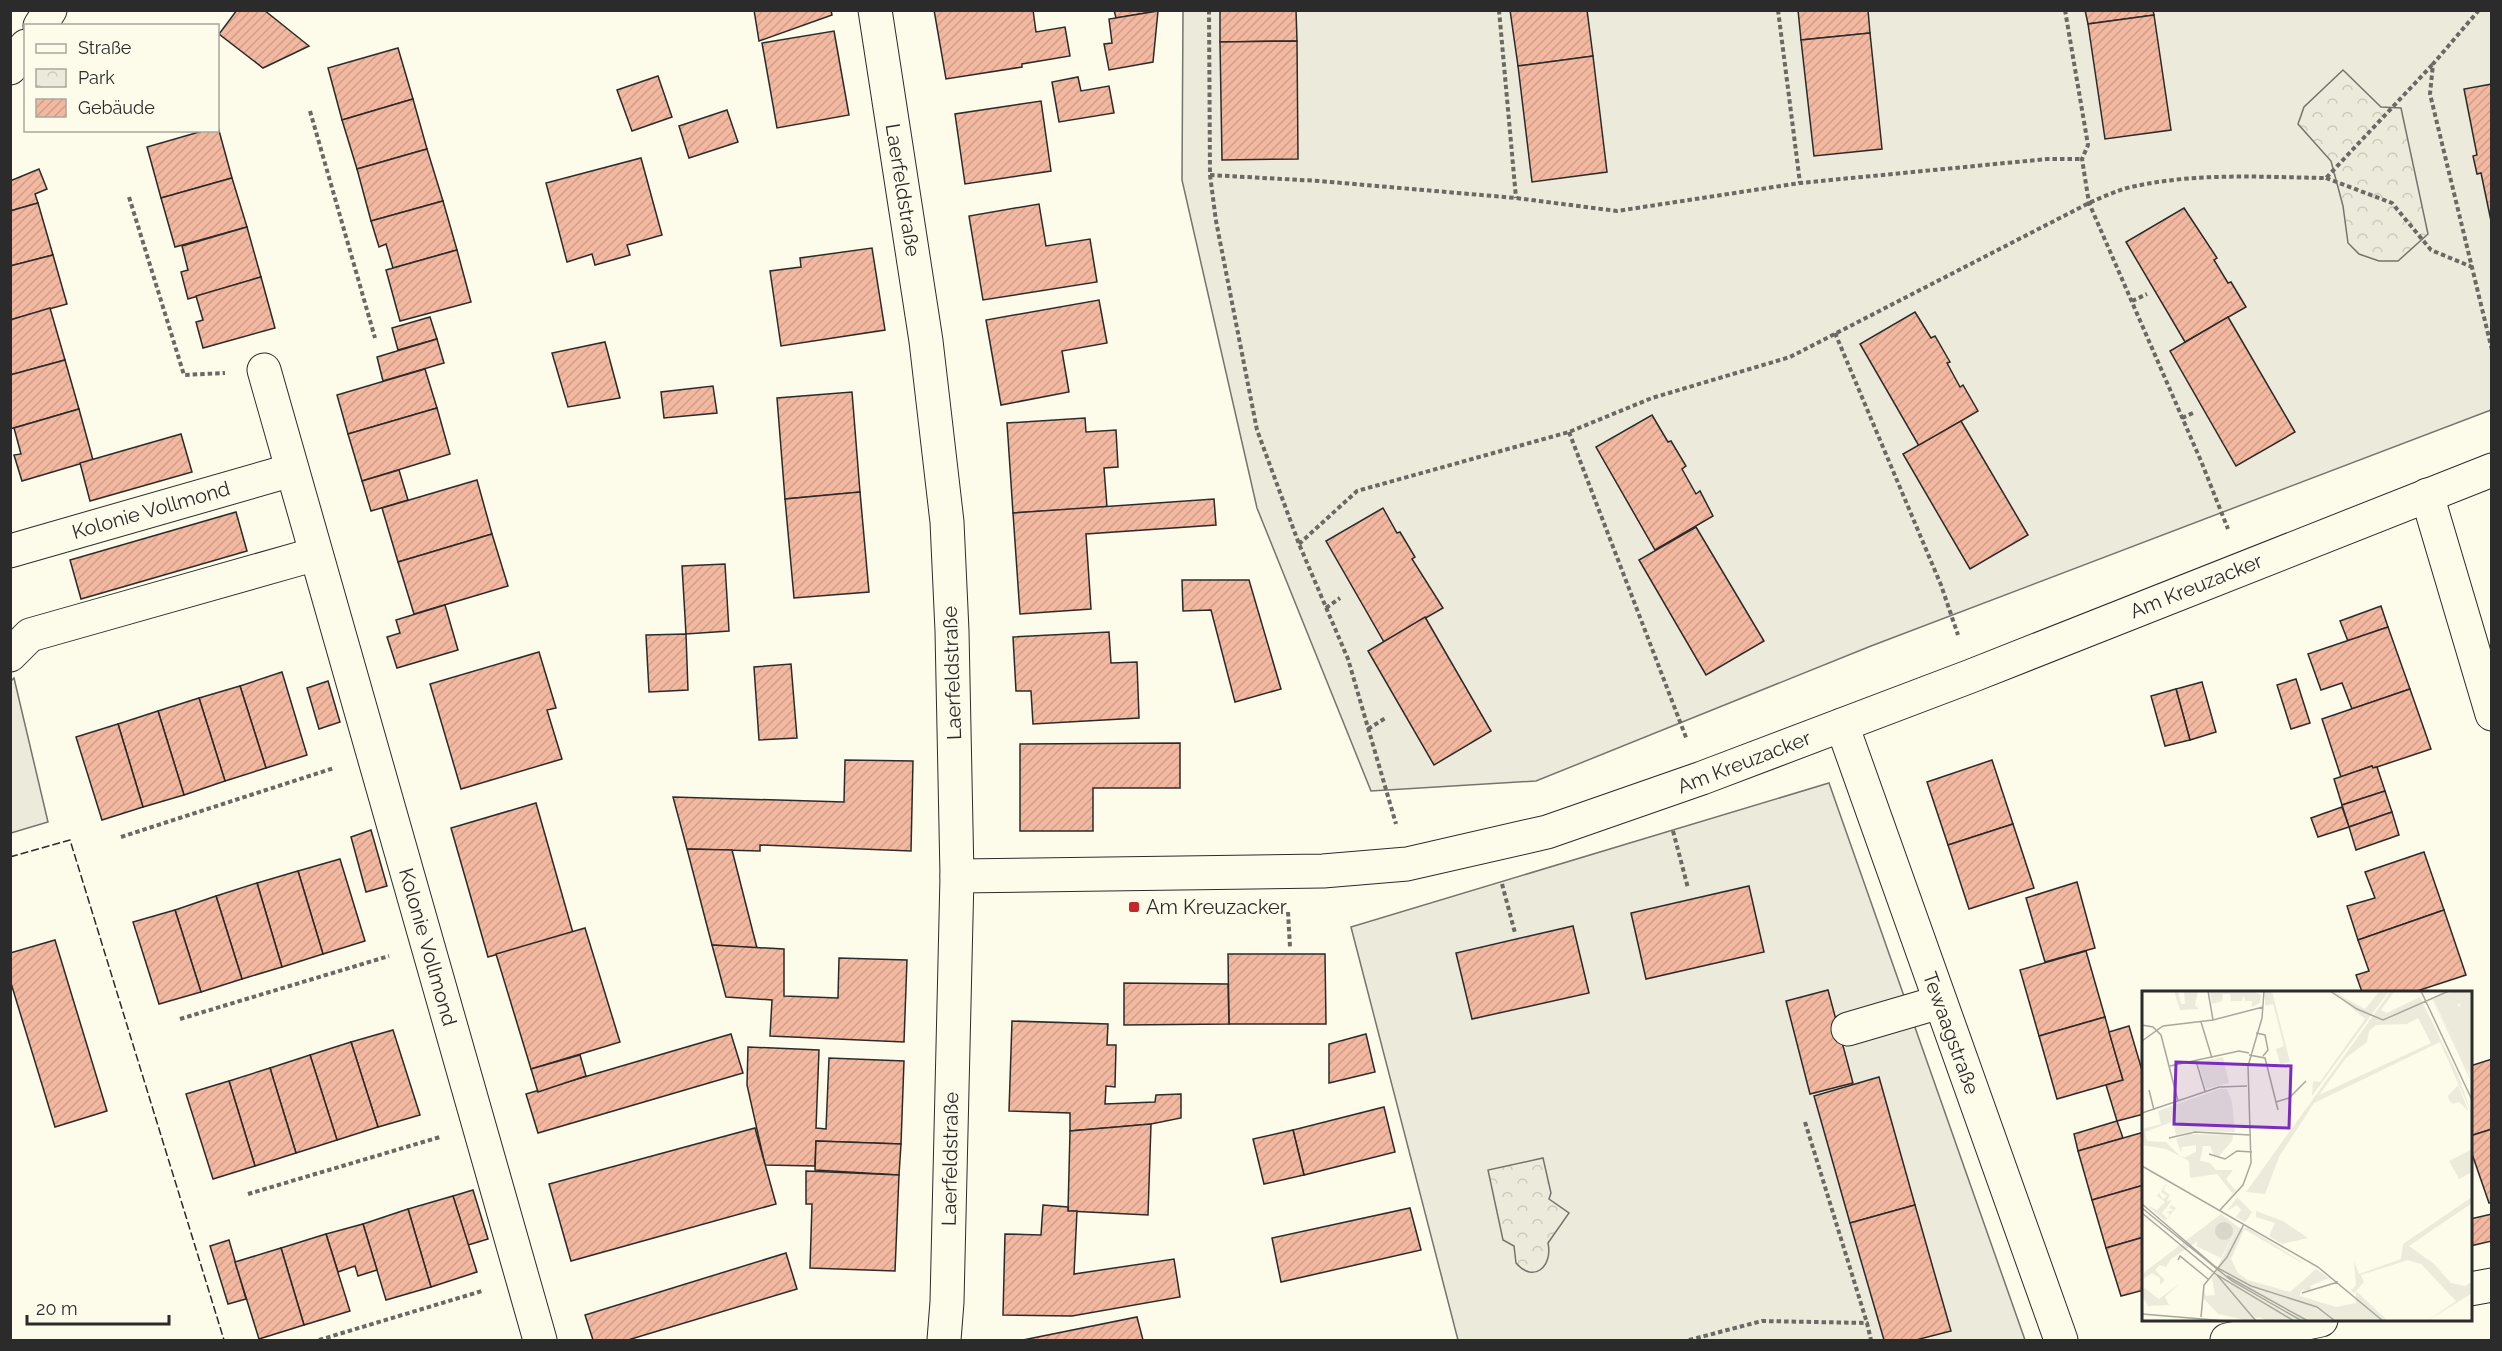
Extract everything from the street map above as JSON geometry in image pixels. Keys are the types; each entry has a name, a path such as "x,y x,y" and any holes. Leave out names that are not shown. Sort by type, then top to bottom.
{"street":[{"path":"41,24 51,10"},
{"name":"Laerfeldstraße","path":"874,10 926,341 947,522 952,631 957,876 947,1302 944,1341"},
{"path":"10,68 24,49"},
{"name":"Kolonie Vollmond","path":"264,370 540,1341"},
{"name":"Kolonie Vollmond","path":"10,551 292,470"},
{"name":"Am Kreuzacker","path":"957,876 1285,873 1407,864 1547,832 1842,725 2492,470"},
{"path":"2427,495 2492,714"},
{"path":"10,655 30,635 316,554"},
{"name":"Tewaagstraße","path":"1842,725 2061,1341"},
{"path":"1848,1029 1940,1002"},
{"path":"2472,1289 2492,1285"},
{"path":"2227,1341 2316,1321"}],"path":[{"path":"1209,10 1210,174 1216,220 1257,430 1299,544 1348,659 1407,864"},
{"path":"1499,10 1516,198"},
{"path":"1778,10 1800,183"},
{"path":"2065,10 2088,145 2082,159 2089,203 2214,495"},
{"path":"2326,178 2433,64 2480,10"},
{"path":"2433,64 2430,94 2492,350"},
{"path":"310,111 375,338"},
{"path":"1210,174 1516,198 1617,210 1800,183 2046,159 2082,159"},
{"path":"1299,544 1357,491 1569,432 1652,398 1790,357 2089,203 2122,190 2169,181 2220,177 2326,178 2392,203 2431,250 2473,267"},
{"path":"129,197 184,375 264,370"},
{"path":"2132,301 2147,294"},
{"path":"1835,333 1950,609"},
{"path":"2182,418 2193,413"},
{"path":"1569,432 1678,717"},
{"path":"1326,608 1340,598"},
{"path":"1368,729 1388,717"},
{"path":"121,837 374,755"},
{"path":"1662,792 1688,888"},
{"path":"1492,845 1515,933"},
{"path":"180,1019 428,944"},
{"path":"1805,1122 1871,1341"},
{"path":"248,1194 479,1125"},
{"path":"319,1341 521,1279"},
{"path":"1689,1341 1761,1322 1867,1323"}],"green space":[{"path":"1183,11 2491,11 2491,410 1871,646 1536,781 1371,791 1257,508 1182,180"},
{"path":"2343,70 2381,107 2401,108 2428,234 2398,261 2379,261 2359,254 2348,243 2343,206 2331,161 2298,124 2304,107"},
{"path":"1829,783 2025,1340 1458,1340 1351,927"},
{"path":"1543,1158 1551,1193 1549,1199 1569,1213 1548,1243 1548,1259 1545,1265 1541,1270 1529,1272 1516,1263 1514,1246 1503,1240 1488,1170"}],"shaded area":[{"path":"14,678 48,822 11,833 10,682"}],"building":[{"path":"237,10 264,10 309,46 263,68 219,34"},
{"path":"754,10 831,10 832,15 759,41"},
{"path":"934,10 1033,10 1036,32 1065,27 1070,56 1022,64 1022,67 946,79"},
{"path":"1114,10 1158,10 1158,11 1116,18"},
{"path":"1220,10 1296,10 1297,41 1220,42"},
{"path":"1510,10 1587,10 1593,56 1518,66"},
{"path":"1798,10 1868,10 1870,33 1801,40"},
{"path":"2085,10 2153,10 2154,15 2088,24"},
{"path":"1158,11 1153,62 1109,70 1104,44 1112,43 1109,19"},
{"path":"2154,15 2171,130 2105,139 2088,24"},
{"path":"834,31 849,115 777,128 762,43"},
{"path":"1870,33 1882,149 1814,156 1801,40"},
{"path":"1297,41 1298,159 1222,160 1220,42"},
{"path":"398,48 413,99 342,120 328,68"},
{"path":"1593,56 1607,172 1532,182 1518,66"},
{"path":"658,76 672,117 632,131 617,90"},
{"path":"1078,77 1081,91 1109,86 1114,113 1059,122 1052,82"},
{"path":"2492,84 2491,221 2481,173 2477,174 2473,156 2477,155 2464,89"},
{"path":"413,99 427,149 357,169 342,120"},
{"path":"1041,101 1051,171 965,184 955,114"},
{"path":"727,110 738,142 689,158 679,126"},
{"path":"219,131 232,178 161,198 147,147 199,132"},
{"path":"427,149 443,201 371,221 357,169"},
{"path":"641,158 662,235 627,245 630,255 595,265 592,254 567,262 546,183"},
{"path":"39,169 47,189 35,194 38,203 10,211 10,181"},
{"path":"232,178 247,227 175,247 161,198"},
{"path":"443,201 457,250 393,268 386,244 379,247 371,221"},
{"path":"38,203 53,255 10,266 10,211"},
{"path":"1039,204 1046,246 1090,239 1097,282 983,300 969,216"},
{"path":"2184,208 2217,258 2214,260 2228,283 2231,282 2246,307 2185,342 2126,242"},
{"path":"247,227 261,277 188,299 181,272 188,270 182,246"},
{"path":"872,248 885,330 781,346 770,271 801,267 800,258"},
{"path":"457,250 471,302 400,321 386,270"},
{"path":"53,255 67,304 10,320 10,266"},
{"path":"261,277 275,328 203,348 196,322 203,320 196,296"},
{"path":"1099,300 1107,343 1062,351 1069,392 1001,405 986,320"},
{"path":"50,308 65,360 10,375 10,320"},
{"path":"1915,312 1931,338 1935,336 1950,362 1947,363 1960,387 1963,385 1978,411 1919,446 1860,344"},
{"path":"430,317 437,339 398,350 392,328"},
{"path":"2228,317 2295,432 2236,466 2170,351"},
{"path":"437,339 444,363 383,381 377,357"},
{"path":"605,342 620,398 568,407 552,353"},
{"path":"65,360 79,409 10,429 10,375"},
{"path":"425,369 437,408 348,434 337,395"},
{"path":"713,386 717,413 664,418 661,392"},
{"path":"852,392 860,492 785,499 777,398"},
{"path":"437,408 450,454 362,481 348,434"},
{"path":"79,409 93,460 22,481 14,455 21,454 14,428"},
{"path":"1652,415 1686,466 1682,469 1696,494 1700,491 1713,516 1655,550 1596,447"},
{"path":"1085,418 1086,432 1116,430 1118,467 1104,468 1107,507 1013,513 1007,423"},
{"path":"1961,421 2028,535 1970,569 1903,454"},
{"path":"181,434 192,472 90,501 80,463"},
{"path":"399,470 408,500 371,511 362,481"},
{"path":"477,480 492,534 398,562 382,508"},
{"path":"860,492 869,592 794,598 785,499"},
{"path":"1214,499 1216,525 1086,534 1091,609 1020,614 1013,513"},
{"path":"1383,508 1397,533 1400,532 1415,557 1412,559 1443,608 1384,642 1326,541"},
{"path":"236,512 247,551 81,599 70,560"},
{"path":"1696,527 1764,641 1706,675 1639,560"},
{"path":"492,534 508,586 414,614 398,562"},
{"path":"725,564 729,631 686,634 682,566"},
{"path":"1182,580 1249,580 1281,689 1235,702 1211,610 1183,611"},
{"path":"445,605 458,650 397,668 387,637 400,633 396,620"},
{"path":"2381,606 2388,627 2348,641 2340,621"},
{"path":"1425,617 1491,731 1434,765 1368,651"},
{"path":"2388,627 2410,689 2352,709 2342,683 2321,690 2308,654"},
{"path":"1109,632 1111,663 1137,662 1139,718 1033,724 1031,691 1016,691 1013,637"},
{"path":"686,634 688,690 649,692 646,635"},
{"path":"539,652 556,708 547,710 562,759 461,789 430,684"},
{"path":"791,664 797,738 759,740 754,667"},
{"path":"282,672 307,755 266,768 240,686"},
{"path":"2296,679 2310,723 2291,729 2277,685"},
{"path":"328,681 340,722 319,729 307,688"},
{"path":"2202,682 2216,732 2190,740 2176,689"},
{"path":"240,686 266,768 225,781 199,698"},
{"path":"2176,689 2190,740 2165,746 2151,696"},
{"path":"2410,689 2431,749 2341,777 2322,719"},
{"path":"199,698 225,781 184,795 158,711"},
{"path":"158,711 184,795 143,807 118,724"},
{"path":"118,724 143,807 102,820 76,737"},
{"path":"1180,743 1180,788 1093,788 1093,831 1020,831 1020,744"},
{"path":"845,760 913,761 911,851 760,845 760,851 687,849 673,797 844,802"},
{"path":"1992,760 2013,824 1948,845 1927,782"},
{"path":"2372,766 2377,767 2385,791 2342,805 2334,779"},
{"path":"2385,791 2392,812 2349,827 2342,805"},
{"path":"536,803 573,933 488,957 451,828"},
{"path":"2342,807 2349,827 2318,837 2311,818"},
{"path":"2392,812 2399,835 2356,850 2349,827"},
{"path":"2013,824 2034,888 1969,909 1948,845"},
{"path":"371,830 387,886 366,892 351,837"},
{"path":"687,849 732,850 757,948 712,945"},
{"path":"2424,852 2444,910 2358,940 2347,906 2375,898 2365,872"},
{"path":"340,859 365,941 323,954 298,871"},
{"path":"298,871 323,954 282,967 257,883"},
{"path":"2077,882 2095,948 2045,962 2026,898"},
{"path":"257,883 282,967 242,979 216,896"},
{"path":"1749,886 1764,952 1646,979 1631,913"},
{"path":"216,896 242,979 201,992 175,910"},
{"path":"175,910 201,992 159,1004 133,922"},
{"path":"2444,910 2466,975 2417,991 2362,991 2356,975 2369,971 2358,940"},
{"path":"1573,926 1589,993 1472,1019 1456,953"},
{"path":"585,928 620,1042 531,1069 496,954"},
{"path":"55,940 107,1111 55,1127 10,980 10,953"},
{"path":"712,945 784,949 784,996 838,998 839,958 907,960 904,1042 770,1036 772,1000 726,997"},
{"path":"2086,951 2105,1017 2039,1036 2020,970"},
{"path":"1228,954 1325,954 1326,1024 1229,1024"},
{"path":"1124,983 1228,984 1229,1024 1124,1025"},
{"path":"1828,990 1853,1083 1810,1094 1786,1001"},
{"path":"2105,1017 2123,1080 2057,1099 2039,1036"},
{"path":"1012,1021 1108,1024 1107,1045 1116,1045 1115,1087 1106,1086 1105,1104 1155,1102 1156,1095 1181,1094 1181,1118 1151,1124 1070,1131 1070,1113 1009,1111"},
{"path":"2129,1026 2142,1070 2142,1115 2117,1121 2106,1085 2123,1080 2109,1032"},
{"path":"393,1030 420,1115 378,1127 351,1042"},
{"path":"731,1034 743,1073 538,1133 526,1094"},
{"path":"1366,1034 1375,1072 1329,1083 1329,1044"},
{"path":"351,1042 378,1127 337,1140 310,1055"},
{"path":"748,1047 819,1050 816,1128 826,1129 829,1058 904,1061 901,1144 816,1141 815,1166 765,1165 747,1085"},
{"path":"310,1055 337,1140 296,1153 270,1068"},
{"path":"580,1055 586,1076 538,1092 531,1069"},
{"path":"2492,1059 2492,1129 2472,1135 2472,1065"},
{"path":"270,1068 296,1153 255,1166 229,1081"},
{"path":"1879,1077 1915,1205 1850,1223 1814,1096"},
{"path":"229,1081 255,1166 213,1179 186,1094"},
{"path":"1384,1107 1395,1152 1304,1175 1293,1130"},
{"path":"2117,1121 2123,1138 2078,1151 2074,1134"},
{"path":"1151,1124 1148,1215 1068,1211 1070,1131"},
{"path":"755,1128 776,1204 571,1261 549,1184"},
{"path":"2492,1129 2492,1202 2489,1203 2472,1154 2472,1135"},
{"path":"1293,1130 1304,1175 1264,1184 1253,1139"},
{"path":"2142,1133 2142,1186 2092,1200 2078,1151"},
{"path":"816,1141 901,1144 899,1175 815,1170"},
{"path":"806,1171 899,1175 895,1271 810,1268 812,1204 806,1204"},
{"path":"2142,1186 2142,1238 2106,1248 2092,1200"},
{"path":"473,1190 488,1239 468,1245 453,1196"},
{"path":"453,1196 477,1272 431,1287 408,1209"},
{"path":"1043,1205 1068,1207 1068,1211 1077,1211 1074,1274 1174,1259 1180,1297 1072,1316 1003,1315 1005,1234 1041,1235"},
{"path":"1915,1205 1951,1331 1916,1340 1884,1340 1850,1223"},
{"path":"1410,1208 1421,1250 1281,1282 1272,1238"},
{"path":"408,1209 431,1287 386,1300 363,1224"},
{"path":"2492,1214 2492,1241 2472,1246 2472,1219"},
{"path":"363,1224 377,1270 358,1276 355,1266 338,1272 326,1234"},
{"path":"326,1234 350,1311 304,1325 281,1248"},
{"path":"2142,1238 2142,1291 2121,1296 2106,1248"},
{"path":"229,1240 246,1299 228,1304 210,1246"},
{"path":"281,1248 304,1325 259,1339 235,1262"},
{"path":"786,1253 797,1289 628,1340 593,1340 585,1315"},
{"path":"1137,1317 1143,1340 1023,1340"}],"fence":[{"path":"10,857 70,840 224,1340"}],"place":[{"name":"Am Kreuzacker","path":"1134,907"}]}
